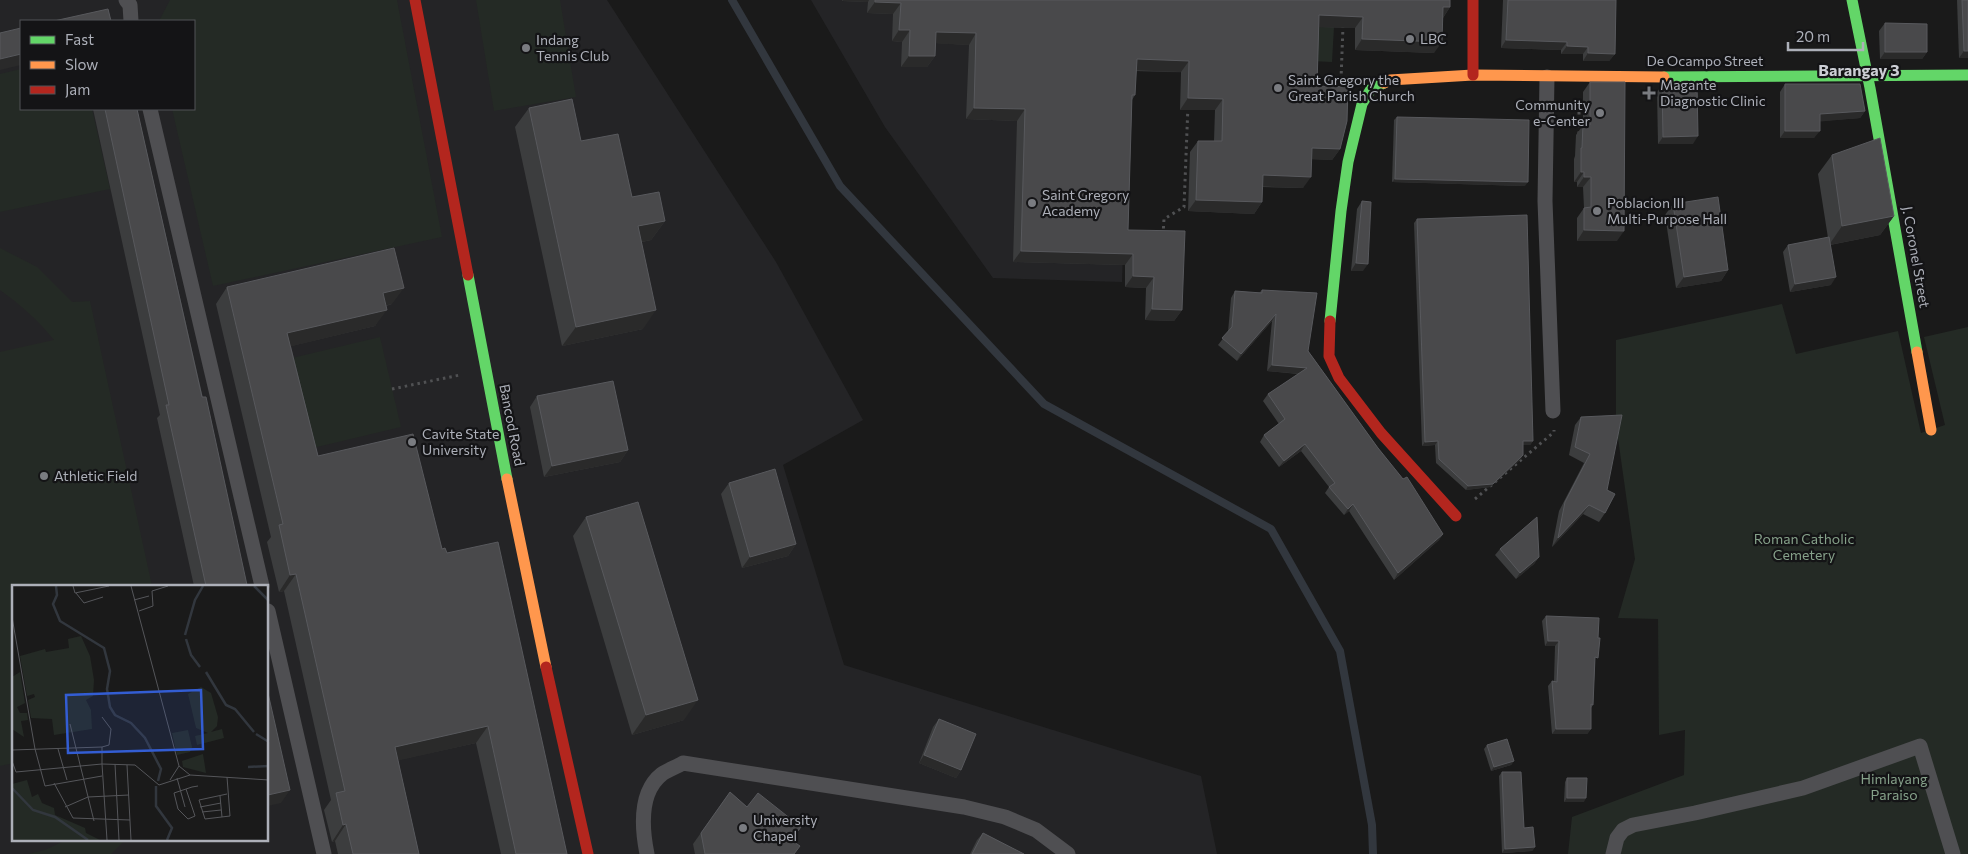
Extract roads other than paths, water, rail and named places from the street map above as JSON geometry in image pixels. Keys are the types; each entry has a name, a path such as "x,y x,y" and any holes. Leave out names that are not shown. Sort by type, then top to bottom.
{"street":[{"name":"Bancod Road","path":"415,0 510,496 588,854"},
{"path":"1473,0 1473,75"},
{"name":"J. Coronel Street","path":"1852,0 1868,75 1931,430"},
{"name":"De Ocampo Street","path":"1456,516 1381,433 1339,378 1329,356 1329,331 1347,170 1356,124 1364,98 1376,85 1390,80 1473,75 1547,77 1968,75"}],"lane":[{"path":"131,2 131,20"},
{"path":"1547,77 1545,201 1553,412"},
{"path":"150,110 262,585"},
{"path":"269,615 324,854"},
{"path":"1613,854 1617,838 1623,830 1633,825 1803,788 1920,746 1953,854"},
{"path":"647,854 642,830 648,792 661,775 683,763 964,807 1004,817 1036,830 1068,854"}],"waterway":[{"path":"732,0 840,186 1044,404 1271,529 1340,651 1372,825 1373,854"}],"place":[{"name":"LBC","path":"1410,39"},
{"name":"Indang Tennis Club","path":"526,48"},
{"name":"Saint Gregory the Great Parish Church","path":"1278,88"},
{"name":"Magante Diagnostic Clinic","path":"1649,93"},
{"name":"Community e-Center","path":"1600,113"},
{"name":"Saint Gregory Academy","path":"1032,203"},
{"name":"Poblacion III Multi-Purpose Hall","path":"1597,211"},
{"name":"Cavite State University","path":"412,442"},
{"name":"Athletic Field","path":"44,476"},
{"name":"University Chapel","path":"743,828"}],"district":[{"name":"Barangay 3","path":"1859,70"}],"park label":[{"name":"Roman Catholic Cemetery","path":"1804,548"},
{"name":"Himlayang Paraiso","path":"1894,788"}]}
